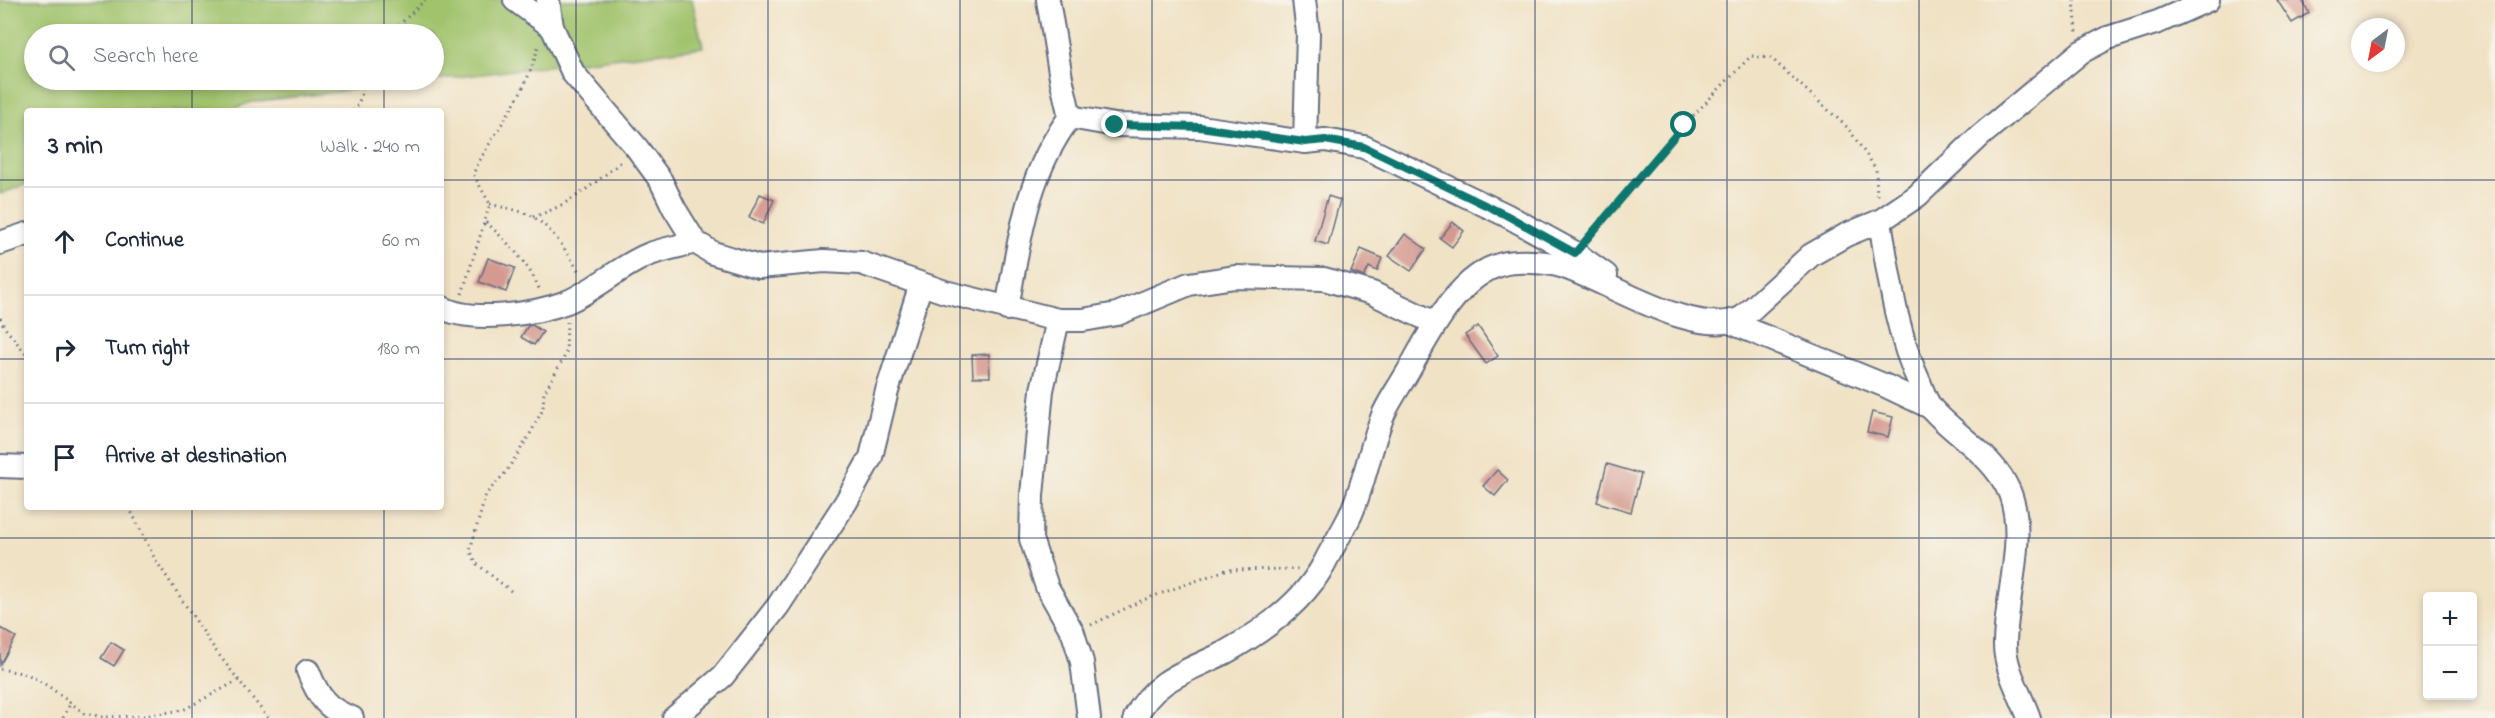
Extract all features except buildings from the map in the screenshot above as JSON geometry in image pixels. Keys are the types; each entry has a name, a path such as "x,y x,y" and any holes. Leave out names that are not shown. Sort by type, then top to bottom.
{"street":[{"path":"515,0 548,16 573,73 662,181 674,208 695,242 713,253 759,267 824,261 861,263 921,284 1007,309 1058,320 1083,320 1117,314 1189,284 1235,277 1324,279 1372,293 1435,323"},
{"path":"1007,309 1021,229 1032,189 1052,141 1070,117 1048,0"},
{"path":"1304,0 1308,33 1305,142"},
{"path":"1732,323 1743,317 1811,255 1846,235 1878,222 1917,196 1980,136 2081,52 2108,38 2158,22 2208,0"},
{"path":"1070,117 1115,125 1200,127 1305,142 1325,140 1364,147 1506,215 1575,253 1644,302"},
{"path":"1878,222 1899,327 1913,370 1930,407"},
{"path":"0,243 24,235"},
{"path":"449,309 479,315 512,315 557,304 589,290 649,254 695,242"},
{"path":"1135,718 1156,687 1259,632 1295,602 1321,570 1350,515 1384,413 1435,323 1453,300 1481,274 1503,264 1535,263 1560,265 1687,319 1713,324 1732,323 1886,386 1930,407 1993,464 2009,492 2015,514 2014,571 2005,647 2009,668 2029,718"},
{"path":"674,718 723,676 778,606 846,502 871,458 887,391 921,284"},
{"path":"1058,320 1042,390 1032,495 1031,539 1047,587 1074,633 1082,662 1089,718"},
{"path":"0,466 24,467"},
{"path":"308,671 317,694 336,712 352,718"}],"path":[{"path":"400,24 425,0"},
{"path":"2074,0 2081,52"},
{"path":"449,309 486,222 490,204 473,174 491,140 507,119 526,79 537,53 548,16"},
{"path":"1575,253 1684,125 1751,56 1771,58 1854,137 1876,169 1878,222"},
{"path":"356,108 363,90"},
{"path":"533,217 552,211 570,201 596,183 637,148"},
{"path":"490,204 533,217 550,231 570,255 589,290"},
{"path":"486,222 517,252 536,280 557,304 566,354 544,393 543,409 529,436 506,472 486,494 470,550 477,564 512,591"},
{"path":"0,318 24,351"},
{"path":"130,510 155,559 216,651 268,718"},
{"path":"1074,633 1143,600 1226,570 1321,570"},
{"path":"0,669 27,674 84,713 104,717 143,716 183,710 239,680"},
{"path":"63,718 70,703"}],"green space":[{"path":"0,0 692,0 703,47 444,79 444,24 24,24 24,90 350,90 252,102 235,108 24,108 24,185 0,194"}],"route":[{"path":"1115,125 1200,127 1305,142 1325,140 1364,147 1506,215 1575,253 1684,125"}]}
